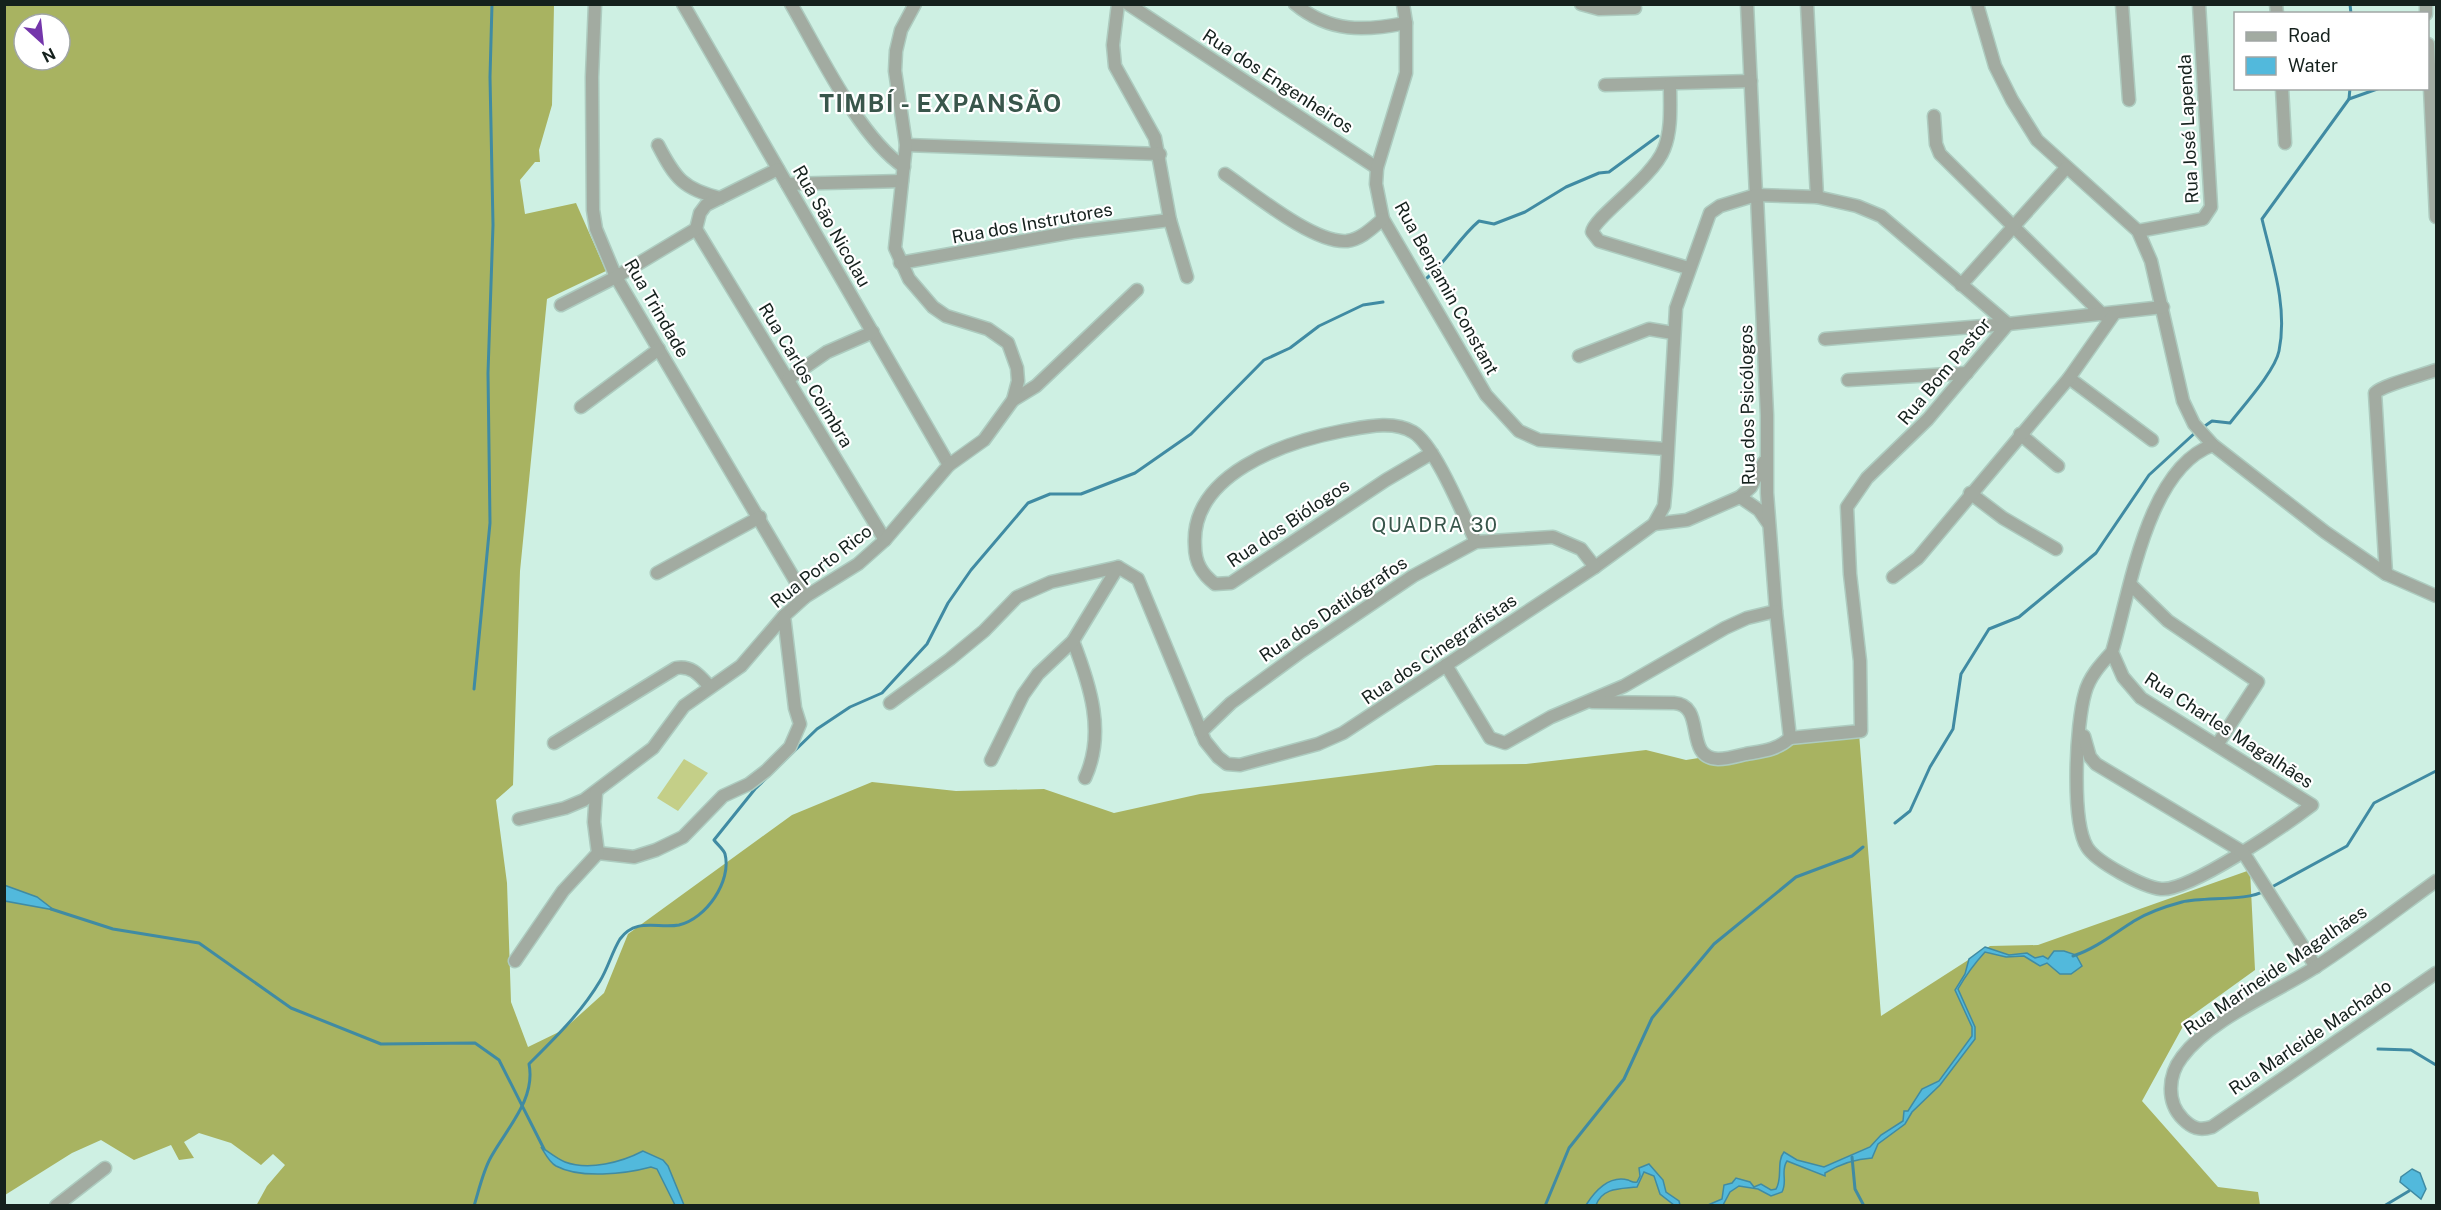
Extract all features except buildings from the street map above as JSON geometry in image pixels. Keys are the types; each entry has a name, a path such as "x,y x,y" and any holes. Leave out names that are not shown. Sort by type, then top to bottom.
{"street":[{"name":"Rua Trindade","path":"595,4 592,88 593,210 596,229 616,277 760,517 805,597"},
{"name":"Rua São Nicolau","path":"683,4 949,465"},
{"path":"790,4 869,135 890,158 904,167"},
{"path":"1118,4 1113,35 1115,66 1149,123 1160,154 1170,220 1187,277"},
{"name":"Rua dos Engenheiros","path":"1128,4 1377,168"},
{"path":"1296,4 1321,22 1356,30 1406,23"},
{"name":"Rua Benjamin Constant","path":"1403,4 1406,23 1406,73 1377,168 1376,184 1383,219 1486,395 1519,430 1539,440 1667,449"},
{"path":"1581,4 1599,9 1635,8"},
{"name":"Rua dos Psicólogos","path":"1747,4 1767,415 1769,524 1790,738"},
{"path":"1653,524 1664,506 1673,333 1678,299 1710,213 1727,203 1756,196 1817,197 1807,4"},
{"path":"1977,4 1995,66 2012,100 2037,140 2138,231 2151,261 2183,401 2198,429 2213,445 2325,532 2386,574 2436,596"},
{"path":"2122,4 2129,100"},
{"name":"Rua José Lapenda","path":"2138,231 2204,219 2211,207 2199,4"},
{"name":"Rua Porto Rico","path":"911,6 899,41 895,71 906,145 895,248 900,263 921,296 933,307 946,316 988,328 1008,343 1017,368 1013,400"},
{"path":"2429,65 2433,106 2436,217"},
{"path":"1605,85 1671,85 1751,81"},
{"path":"1671,85 1665,149 1650,172 1598,220 1592,232 1599,241 1688,268"},
{"path":"2282,90 2285,143"},
{"path":"1934,116 1936,144 1940,154 2109,315"},
{"path":"658,145 672,172 684,185 700,193 720,198"},
{"path":"906,145 1160,154"},
{"path":"1961,285 2066,168"},
{"path":"561,305 616,277 696,229 700,213 706,205 778,169"},
{"path":"1225,174 1293,219 1333,240 1348,241 1361,236 1383,219"},
{"path":"787,184 902,181"},
{"name":"Rua Bom Pastor","path":"1790,738 1861,731 1860,661 1850,574 1847,507 1867,478 1909,440 2008,324 1881,216 1857,206 1817,197"},
{"name":"Rua dos Instrutores","path":"900,263 1073,232 1170,220"},
{"name":"Rua Carlos Coimbra","path":"696,229 885,540"},
{"name":"Rua Porto Rico","path":"519,819 565,808 596,793 653,748 684,706 741,666 784,616 805,597 858,564 885,540 949,465 984,440 1013,400 1036,386 1137,290"},
{"path":"1825,339 2109,315 2163,308"},
{"path":"1893,577 1918,558 2069,378 2109,315"},
{"path":"1579,356 1649,329 1673,333"},
{"path":"788,379 827,352 873,332"},
{"path":"581,407 659,349"},
{"path":"2386,574 2375,393 2383,387 2436,370"},
{"path":"1848,380 1967,374"},
{"path":"2069,378 2152,440"},
{"name":"Rua dos Biólogos","path":"1432,453 1352,502 1237,580 1215,584 1200,570 1195,555 1194,533 1198,514 1210,495 1261,455 1287,444 1317,436 1380,426 1399,426 1415,433 1432,453 1476,542"},
{"path":"2020,434 2058,466"},
{"path":"2213,445 2190,456 2168,483 2145,534 2112,652 2100,665 2085,693 2077,780 2078,822 2093,855 2104,863 2162,889 2184,883 2243,852"},
{"path":"1766,458 1759,475 1740,497 1759,510 1769,524"},
{"path":"1970,494 2003,518 2056,549"},
{"name":"Rua dos Cinegrafistas","path":"1201,732 1210,748 1227,764 1240,765 1282,755 1343,733 1595,567 1653,524 1687,520 1740,497"},
{"path":"657,573 760,517"},
{"name":"Rua dos Datilógrafos","path":"1201,732 1231,703 1269,674 1413,576 1476,542 1553,537 1581,549 1595,567"},
{"path":"991,760 1023,695 1048,663 1073,641 1118,567"},
{"path":"890,702 967,645 1017,597 1051,582 1118,567 1137,579 1201,732"},
{"path":"2131,585 2168,621 2258,682 2217,746"},
{"path":"1446,665 1490,738 1500,743 1666,663 1725,628 1748,618 1776,612"},
{"path":"598,853 634,857 670,844 694,828 723,796 749,784 790,747 800,724 795,708 784,616"},
{"path":"1073,641 1085,673 1097,737 1091,764 1085,778"},
{"name":"Rua Charles Magalhães","path":"2112,652 2123,677 2141,698 2312,806 2243,852"},
{"path":"554,743 676,669 685,666 710,687"},
{"path":"1588,702 1680,703 1692,714 1697,745 1701,750 1718,759 1771,750 1790,738"},
{"path":"2081,723 2086,747 2096,764 2243,852 2316,967"},
{"path":"515,961 563,891 598,853 594,822 596,793"},
{"name":"Rua Marineide Magalhães","path":"2204,1129 2190,1126 2174,1104 2170,1089 2173,1072 2182,1056 2199,1038 2316,967 2436,881"},
{"name":"Rua Marleide Machado","path":"2204,1129 2211,1127 2436,973"},
{"path":"56,1206 105,1168"}],"green space":[{"path":"5,5 554,5 552,105 539,150 540,162 535,162 520,180 525,214 576,203 606,271 547,299 520,571 513,785 496,800 507,883 511,1002 528,1047 563,1030 604,993 628,934 792,815 872,782 956,791 1044,789 1114,813 1200,794 1436,765 1526,764 1646,750 1686,760 1859,733 1881,1016 1990,946 2038,945 2250,870 2255,970 2187,1019 2142,1101 2218,1187 2258,1192 2260,1205 256,1206 267,1186 285,1165 273,1154 261,1165 231,1143 199,1133 184,1142 194,1158 179,1160 171,1145 134,1160 101,1140 72,1153 5,1195"},
{"path":"684,759 708,773 678,811 657,798"}],"water":[{"path":"4,885 37,897 54,910 5,901"},
{"path":"1985,947 2009,955 2027,953 2035,958 2043,956 2048,959 2054,951 2064,951 2076,955 2082,966 2071,974 2060,974 2047,963 2040,966 2024,956 2006,957 1985,952 1958,989 1975,1027 1975,1039 1940,1085 1912,1112 1905,1124 1878,1144 1872,1158 1842,1165 1825,1173 1825,1176 1787,1161 1782,1192 1771,1196 1758,1189 1739,1186 1730,1192 1723,1205 1708,1205 1722,1199 1724,1185 1732,1183 1736,1178 1750,1182 1754,1187 1761,1184 1771,1190 1776,1189 1780,1160 1784,1152 1797,1160 1824,1167 1870,1147 1881,1135 1903,1121 1904,1111 1908,1111 1922,1089 1939,1081 1972,1036 1972,1027 1955,990 1965,974 1969,959"},
{"path":"541,1147 565,1162 584,1166 615,1162 643,1151 663,1160 668,1166 684,1205 675,1205 657,1169 651,1167 603,1174 577,1173 556,1166"},
{"path":"1649,1164 1663,1180 1666,1192 1679,1201 1680,1205 1674,1205 1660,1194 1654,1176 1644,1172 1637,1187 1613,1190 1603,1195 1596,1205 1586,1205 1603,1185 1609,1182 1621,1179 1637,1182 1640,1176 1639,1168"},
{"path":"2412,1169 2420,1173 2426,1189 2421,1199 2400,1182 2401,1177"}],"waterway":[{"path":"474,689 490,523 488,373 493,225 490,77 492,4"},
{"path":"2350,4 2351,12"},
{"path":"2349,99 2350,90"},
{"path":"2202,428 2212,421 2230,423 2265,378 2279,351 2282,318 2280,301 2262,219 2349,99 2374,90"},
{"path":"1427,278 1479,221 1494,224 1525,212 1566,187 1599,173 1609,172 1658,136"},
{"path":"474,1206 488,1162 524,1101 530,1077 529,1064 585,1004 603,976 620,939 626,932 640,926 679,925 699,915 707,907 721,887 725,876 724,852 714,840 755,789 817,729 850,707 882,693 927,644 948,603 971,570 1028,503 1050,494 1081,494 1135,473 1191,434 1264,360 1290,348 1319,326 1363,305 1383,302"},
{"path":"1895,823 1910,811 1930,767 1953,729 1961,674 1989,629 2019,617 2096,553 2149,475 2196,432"},
{"path":"2270,888 2347,846 2374,803 2436,771"},
{"path":"1545,1206 1569,1148 1624,1079 1652,1018 1714,944 1796,877 1852,856 1863,847"},
{"path":"2073,956 2097,945 2139,918 2164,908 2182,902 2237,898 2264,891"},
{"path":"51,909 113,929 199,943 291,1008 381,1044 475,1043 499,1060 544,1149"},
{"path":"2378,1049 2411,1050 2436,1065"},
{"path":"1852,1157 1855,1189 1864,1206"},
{"path":"2384,1206 2409,1191"}],"district":[{"name":"TIMBÍ - EXPANSÃO","path":"941,103"},
{"name":"QUADRA 30","path":"1435,525"}]}
